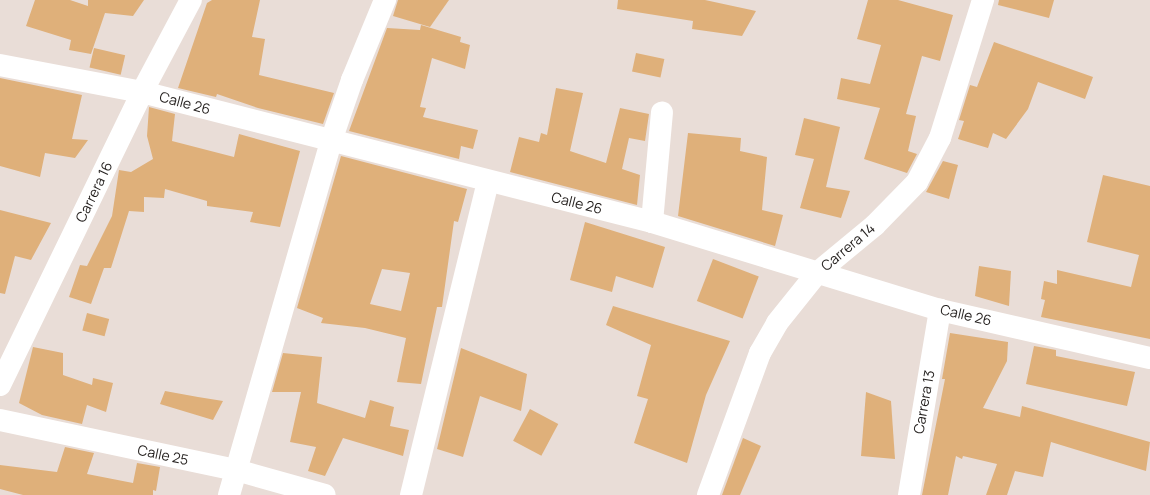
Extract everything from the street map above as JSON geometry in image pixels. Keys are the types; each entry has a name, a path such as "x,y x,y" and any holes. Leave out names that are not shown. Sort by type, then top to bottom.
{"street":[{"name":"Carrera 16","path":"0,385 142,92 191,0"},
{"path":"229,495 332,141 352,80 385,0"},
{"name":"Carrera 14","path":"708,495 760,353 777,322 817,273 875,225 917,182 940,138 983,0"},
{"name":"Calle 26","path":"0,65 142,92 488,182 652,222 940,310 1150,358"},
{"path":"652,222 662,112"},
{"path":"411,495 488,182"},
{"name":"Carrera 13","path":"909,495 940,310"},
{"name":"Calle 25","path":"0,420 236,470 325,495"}],"building":[{"path":"35,0 70,0 88,6 88,0 144,0 133,16 105,13 91,54 69,50 71,40 26,26"},
{"path":"212,0 260,0 252,37 265,39 259,75 334,93 323,124 258,108 217,94 216,97 178,88 207,3"},
{"path":"398,0 449,0 430,27 393,16"},
{"path":"618,0 705,0 756,11 742,36 692,29 693,21 617,9"},
{"path":"868,0 898,0 953,15 940,61 922,56 906,114 916,116 908,151 917,154 907,173 864,159 880,108 837,99 841,78 870,84 881,45 857,39"},
{"path":"999,0 1054,0 1049,18 998,5"},
{"path":"421,25 461,37 460,42 470,45 465,69 432,58 420,107 426,108 423,117 478,130 473,149 461,146 459,159 349,131 387,28 420,30"},
{"path":"994,42 1093,77 1085,99 1038,82 1028,109 1006,139 993,133 988,148 958,139 964,121 959,120 970,85 977,87"},
{"path":"94,48 125,55 121,75 90,67"},
{"path":"636,53 664,59 660,78 632,72"},
{"path":"0,78 82,95 72,139 88,140 75,158 45,153 40,177 0,166"},
{"path":"556,88 583,93 570,151 606,163 620,108 649,114 645,141 629,138 622,169 640,175 637,205 510,172 519,137 539,142 541,133 547,135"},
{"path":"149,107 175,114 172,141 234,157 239,134 300,151 280,227 250,222 253,212 207,206 207,201 165,189 164,198 144,197 144,212 129,211 111,268 104,268 91,304 69,297 80,265 87,266 112,216 119,170 131,172 153,159 147,136"},
{"path":"804,118 840,127 826,187 850,191 841,218 800,208 814,159 795,155"},
{"path":"688,133 741,138 740,151 767,157 762,210 783,215 775,246 678,216"},
{"path":"341,156 467,189 458,222 454,221 442,307 437,307 421,384 397,382 406,338 365,328 321,323 323,318 297,308","holes":["382,269 410,273 401,311 370,304"]},
{"path":"943,161 958,165 949,199 926,192"},
{"path":"1103,175 1150,186 1150,339 1041,317 1045,300 1041,299 1044,281 1057,284 1057,270 1131,287 1139,255 1087,242"},
{"path":"0,210 51,223 31,260 15,256 5,294 0,293"},
{"path":"585,222 665,247 653,288 616,276 612,292 570,280"},
{"path":"713,259 759,277 743,319 697,301"},
{"path":"979,266 1011,271 1009,306 975,296"},
{"path":"613,306 730,341 706,395 687,463 634,443 648,399 637,396 651,345 606,325"},
{"path":"87,313 109,319 105,336 82,330"},
{"path":"950,333 1008,342 1007,361 983,408 1020,417 1022,406 1150,442 1146,471 1051,442 1043,477 1015,471 1007,495 986,495 997,464 963,456 962,459 956,456 948,495 922,495 945,379 942,379"},
{"path":"1034,346 1056,350 1056,356 1135,372 1127,406 1026,384"},
{"path":"33,347 63,353 63,375 92,385 93,378 113,383 106,412 87,405 82,424 42,415 19,403"},
{"path":"461,348 527,374 521,411 480,396 463,457 437,449"},
{"path":"283,353 322,357 317,403 365,418 370,400 394,407 390,426 409,430 403,456 343,438 325,476 308,471 316,447 290,442 301,392 272,392"},
{"path":"165,391 223,401 213,420 160,404"},
{"path":"866,392 891,401 895,459 861,456"},
{"path":"530,409 558,424 541,456 513,441"},
{"path":"743,438 761,446 740,495 722,495"},
{"path":"65,447 94,453 87,474 133,483 137,463 160,467 156,491 153,490 153,495 23,495 0,489 0,465 57,472"}]}
